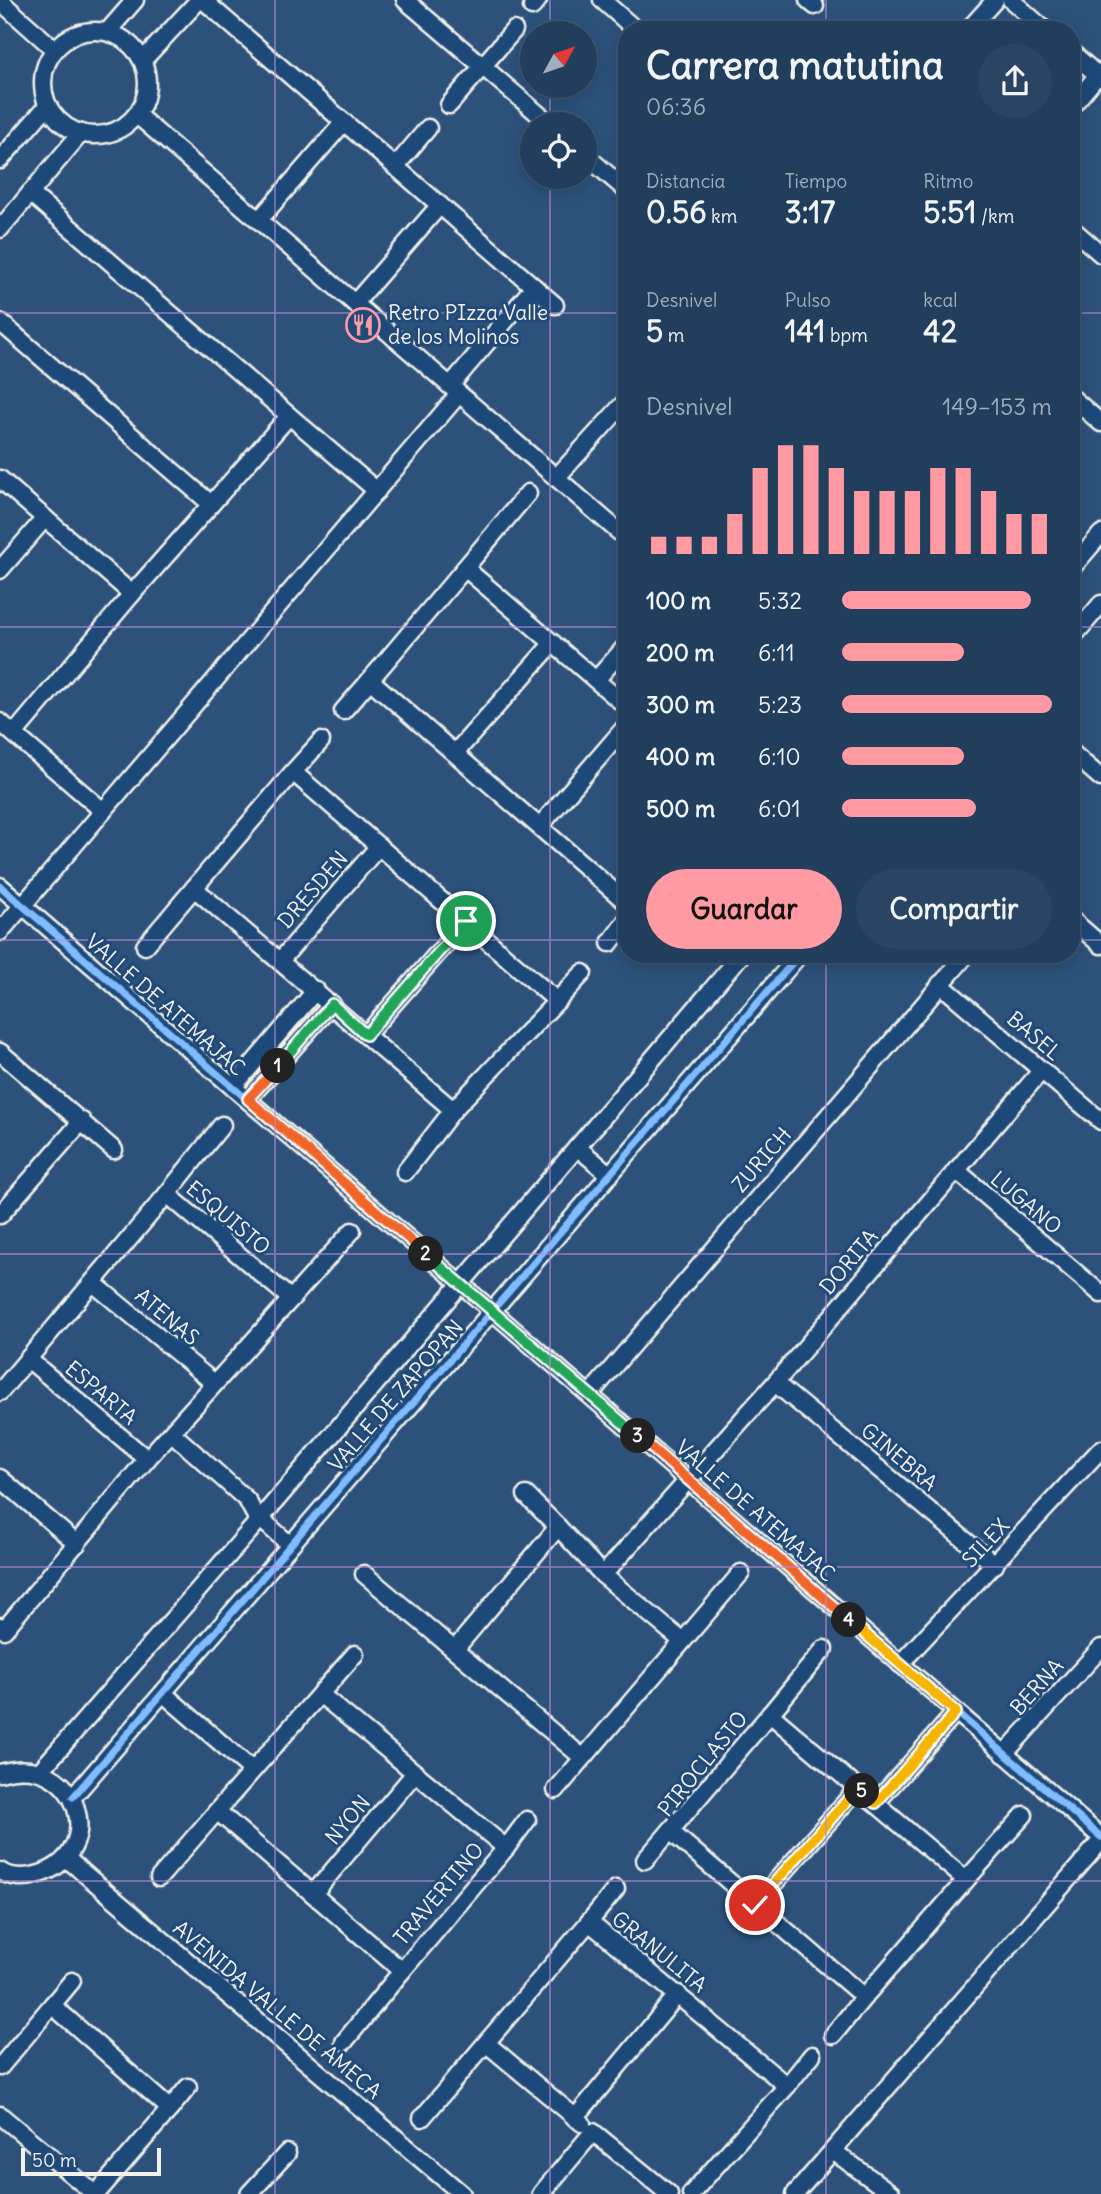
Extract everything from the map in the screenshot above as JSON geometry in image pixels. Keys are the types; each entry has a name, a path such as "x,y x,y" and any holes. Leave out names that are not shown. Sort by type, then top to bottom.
{"street":[{"path":"108,31 135,0"},
{"path":"143,60 201,0 555,305"},
{"path":"405,0 536,112"},
{"path":"603,0 626,21"},
{"path":"976,21 995,0"},
{"path":"1010,0 1034,21"},
{"path":"0,1 54,49"},
{"path":"449,105 514,30"},
{"path":"108,31 134,47 143,60 148,88 137,115 112,133 81,133 56,117 48,105 43,76 54,49 78,33 108,31"},
{"path":"1080,60 1100,77 1080,98"},
{"path":"0,160 48,105"},
{"path":"137,115 618,531"},
{"path":"259,220 344,122"},
{"path":"396,167 428,128"},
{"path":"0,229 81,133"},
{"path":"597,165 618,183"},
{"path":"30,193 377,491"},
{"path":"355,303 440,205"},
{"path":"1080,236 1101,254"},
{"path":"0,932 377,491 534,287"},
{"path":"0,321 211,504"},
{"path":"1080,404 1101,422"},
{"path":"556,478 618,410"},
{"path":"14,734 132,594 289,416"},
{"path":"0,479 132,594"},
{"path":"343,711 528,493"},
{"path":"0,570 45,518"},
{"path":"1080,558 1101,534"},
{"path":"465,568 618,699"},
{"path":"1080,628 1101,604"},
{"path":"455,754 553,643"},
{"path":"596,680 618,655"},
{"path":"370,680 618,895"},
{"path":"0,722 103,811"},
{"path":"540,826 618,735"},
{"path":"145,946 321,741"},
{"path":"1080,760 1101,778"},
{"path":"293,772 558,1001"},
{"name":"DRESDEN","path":"279,961 379,846"},
{"name":"VALLE DE ATEMAJAC","path":"0,887 590,1394 1101,1839"},
{"path":"194,888 316,990 453,1111"},
{"path":"366,1035 466,921"},
{"path":"1080,927 1101,945"},
{"path":"610,943 618,932"},
{"name":"VALLE DE ZAPOPAN","path":"41,1770 734,963"},
{"name":"VALLE DE ZAPOPAN","path":"73,1797 792,963"},
{"name":"ZURICH","path":"590,1394 959,963"},
{"path":"405,1172 453,1111 583,974"},
{"name":"BASEL","path":"940,984 1101,1121"},
{"path":"233,1087 316,990"},
{"path":"248,1099 332,1004"},
{"path":"0,1052 114,1150"},
{"name":"DORITA","path":"603,1575 775,1383 1042,1070"},
{"path":"3,1205 82,1121"},
{"path":"167,1194 222,1125"},
{"path":"577,1147 610,1175"},
{"name":"LUGANO","path":"956,1170 1101,1294"},
{"name":"ESQUISTO","path":"0,1392 167,1194 291,1299"},
{"path":"1,1630 147,1459 352,1231"},
{"name":"ATENAS","path":"93,1283 214,1383"},
{"name":"ESPARTA","path":"28,1359 147,1459"},
{"name":"GINEBRA","path":"775,1383 995,1565"},
{"path":"168,1437 247,1500 258,1515 289,1544"},
{"name":"SILEX","path":"901,1664 1101,1449"},
{"path":"0,1478 77,1544"},
{"path":"526,1495 603,1575 681,1640"},
{"path":"456,1648 558,1527"},
{"path":"555,1790 741,1573"},
{"path":"365,1574 582,1757"},
{"name":"BERNA","path":"1004,1754 1101,1647"},
{"path":"771,1714 824,1650"},
{"path":"159,1878 355,1654"},
{"name":"TRAVERTINO","path":"217,1811 402,1971 506,1848 320,1693"},
{"path":"164,1694 253,1770"},
{"path":"876,1803 956,1712"},
{"name":"PIROCLASTO","path":"864,1997 670,1831 771,1714 966,1880"},
{"path":"0,1773 19,1767 41,1770 60,1780 73,1797 79,1818 76,1840 66,1858 48,1872 27,1878 2,1875"},
{"name":"NYON","path":"313,1894 415,1773"},
{"path":"755,1905 858,1788"},
{"path":"832,2035 1024,1815"},
{"path":"506,1848 527,1820"},
{"path":"645,1860 670,1831"},
{"path":"795,2194 1101,1839"},
{"name":"AVENIDA VALLE DE AMECA","path":"66,1858 462,2194"},
{"path":"590,1922 616,1889"},
{"name":"GRANULITA","path":"422,2119 590,1922 787,2086"},
{"path":"344,2042 402,1971"},
{"path":"0,2067 72,1981"},
{"path":"575,2118 678,1994"},
{"path":"52,2005 170,2109"},
{"path":"487,2044 669,2194"},
{"path":"691,2194 812,2055"},
{"path":"0,2115 96,2194 188,2087"},
{"path":"541,2194 593,2132"},
{"path":"833,2151 892,2194"},
{"path":"258,2191 287,2153"}],"cycle path":[{"path":"0,886 1101,1837"},
{"path":"73,1797 792,963"}],"place":[{"name":"Retro PIzza Valle de los Molinos","path":"363,325"}],"route":[{"path":"466,921 366,1035 332,1004 248,1099 956,1712 876,1803 858,1788 755,1905"}]}
